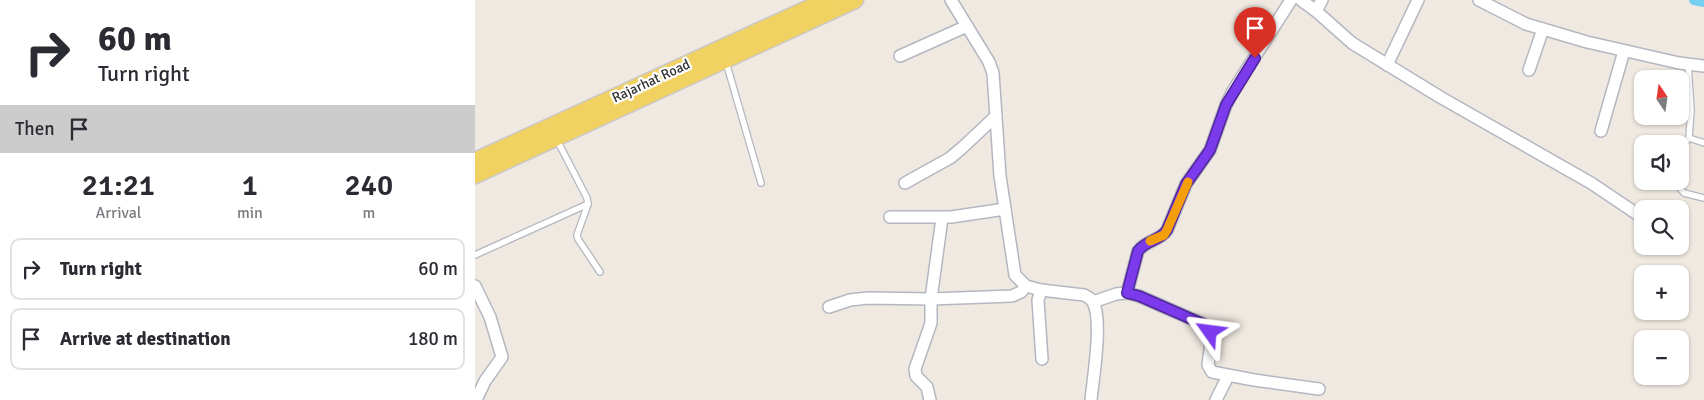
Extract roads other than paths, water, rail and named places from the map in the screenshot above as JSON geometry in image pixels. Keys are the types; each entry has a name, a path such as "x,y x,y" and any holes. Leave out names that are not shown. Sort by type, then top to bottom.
{"main road":[{"name":"Rajarhat Road","path":"475,161 827,0"},
{"path":"475,175 855,0"}],"street":[{"path":"951,0 991,68 1000,176 1015,275 1027,286 1041,290 1084,295 1089,297 1095,307 1097,334 1091,400"},
{"path":"1127,293 1138,251 1142,246 1164,235 1186,184 1210,150 1226,105 1233,92 1291,0"},
{"path":"1301,0 1352,43 1448,102 1591,183 1634,212"},
{"path":"1315,11 1322,0"},
{"path":"1387,64 1418,0"},
{"path":"1479,0 1517,20 1587,42 1704,66"},
{"path":"900,56 967,26"},
{"path":"1529,70 1543,29"},
{"path":"1601,132 1624,51"},
{"path":"905,182 950,158 996,116"},
{"path":"890,217 942,218 1005,209"},
{"path":"930,400 927,386 915,373 915,369 931,323 931,299 942,218"},
{"path":"475,286 490,317 502,357 485,381 476,400"},
{"path":"829,307 858,299 1012,296 1021,292 1027,286"},
{"path":"1041,290 1037,300 1042,359"},
{"path":"1093,302 1116,294 1127,293 1139,296 1203,324 1212,336 1209,368 1213,372 1228,376 1319,388"},
{"path":"1216,400 1228,376"}],"lane":[{"path":"725,60 761,182"},
{"path":"1688,64 1691,110 1689,138 1704,143"},
{"path":"555,138 585,193 588,204 577,234 578,239 600,272"},
{"path":"1682,190 1684,193 1704,198"},
{"path":"475,255 588,204"}],"waterway":[{"path":"1694,0 1704,2"}]}
